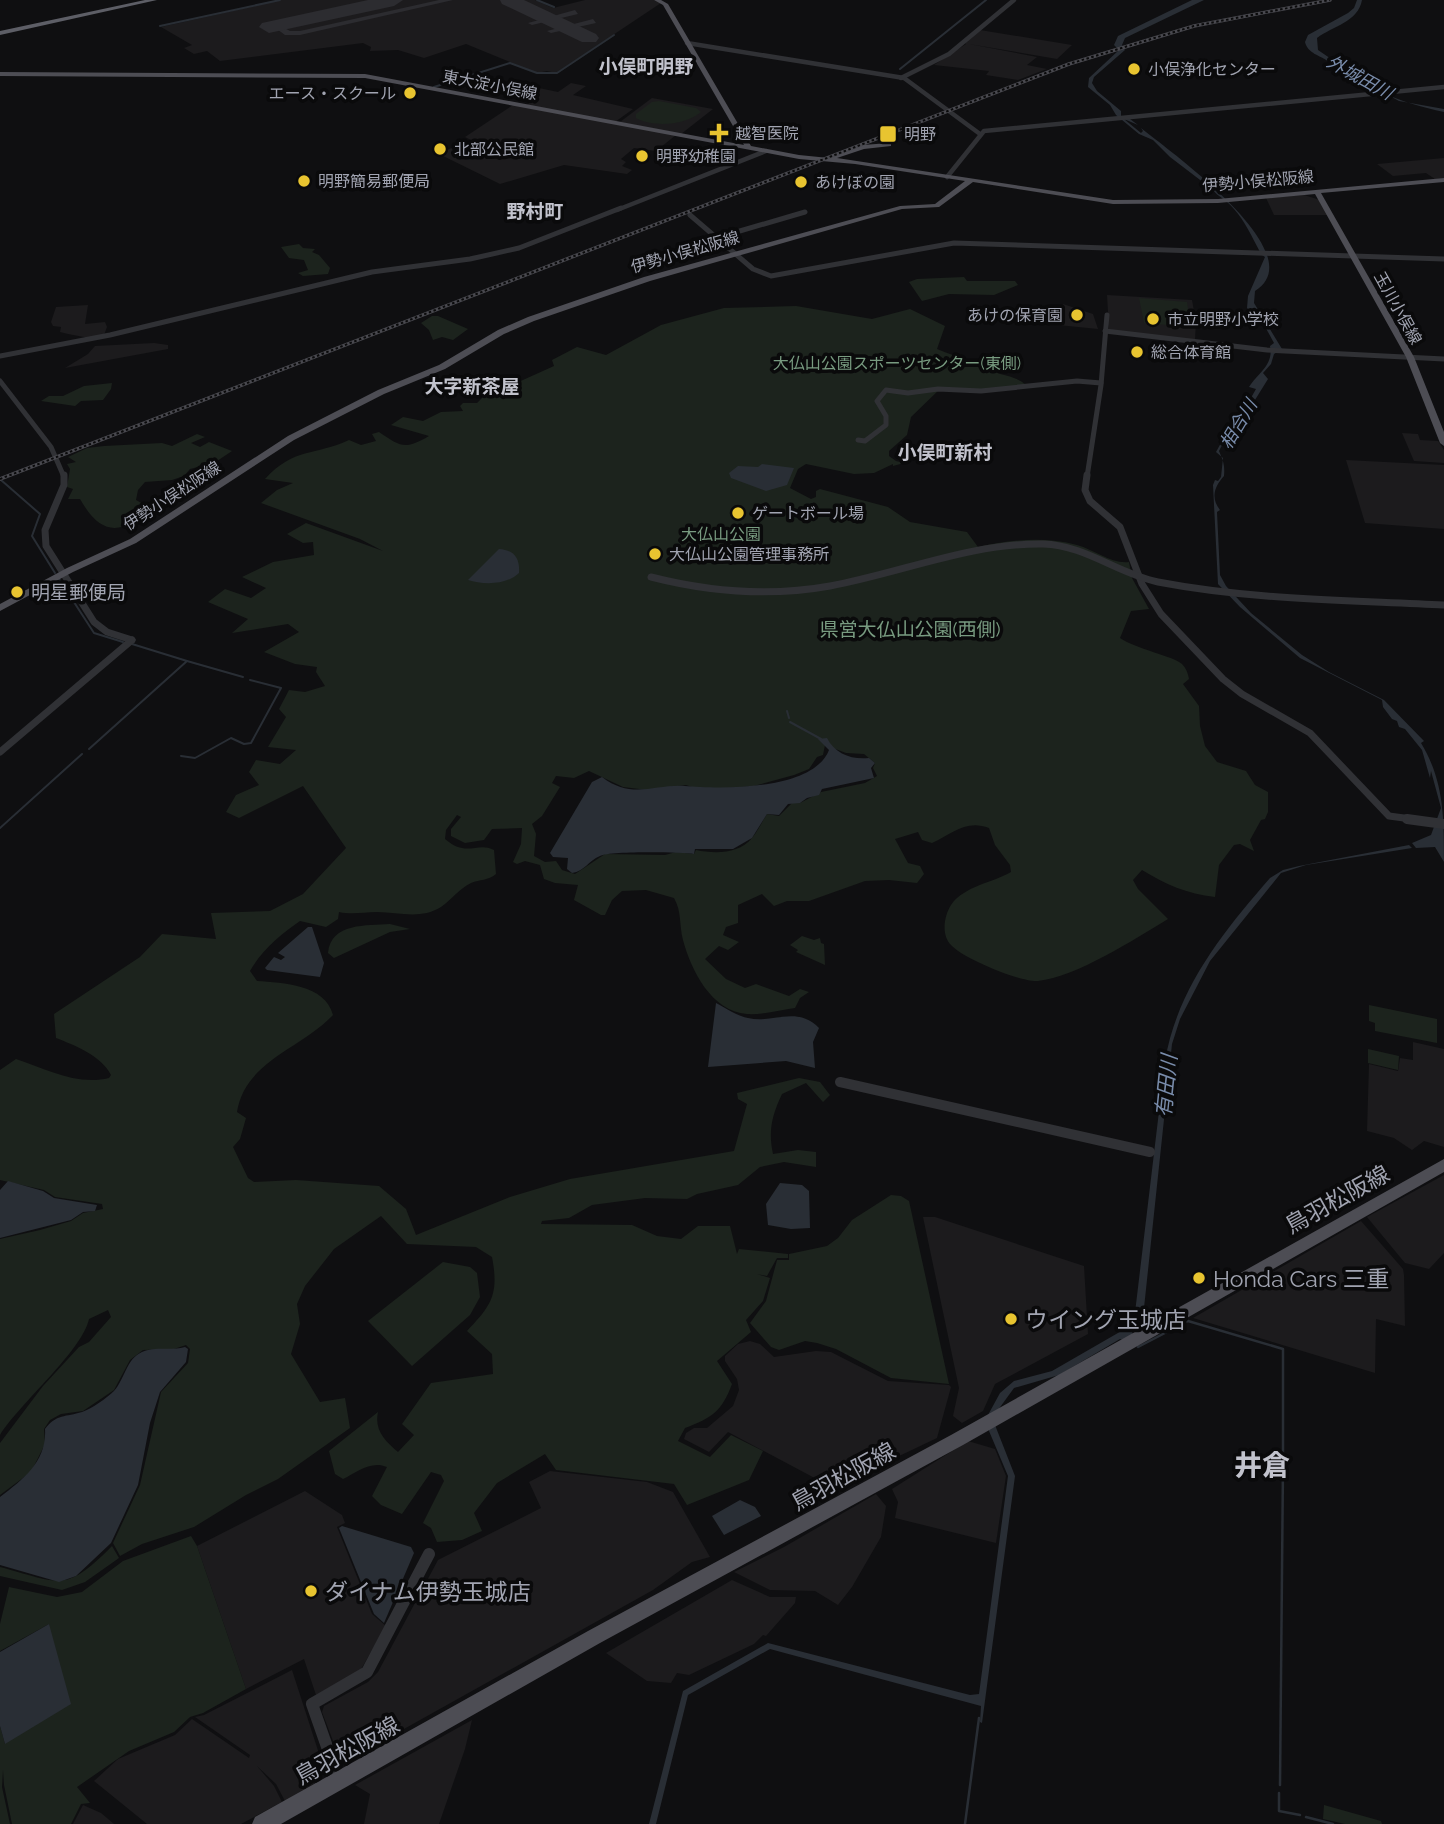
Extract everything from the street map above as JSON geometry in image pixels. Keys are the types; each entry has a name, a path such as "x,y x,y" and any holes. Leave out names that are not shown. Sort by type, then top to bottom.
{"highway":[{"path":"0,32 146,0"},
{"path":"0,32 154,0"}],"main road":[{"path":"657,0 665,4 749,148"},
{"name":"東大淀小俣線","path":"0,74 365,76 766,151 970,181"},
{"path":"829,160 863,147 889,145"},
{"name":"伊勢小俣松阪線","path":"0,608 63,573 133,541 290,438 381,392 451,362 501,332 599,294 735,254 902,207 937,206 970,181 1111,202 1218,201 1294,194 1320,195 1444,180"},
{"name":"玉川小俣線","path":"1320,195 1410,357 1444,443"},
{"name":"鳥羽松阪線","path":"262,1824 582,1644 960,1438 1444,1165"}],"street":[{"path":"901,78 944,57 1014,0"},
{"path":"687,43 901,78 920,88 981,134"},
{"path":"947,177 981,134 989,130 1444,87"},
{"path":"0,356 110,335 372,272 468,259 519,248 766,151"},
{"path":"716,238 805,212"},
{"path":"690,215 757,272 771,276 948,243 1444,259"},
{"path":"1107,315 1101,383 1085,490 1090,501 1120,527 1140,578 1156,607 1174,630 1223,679 1242,694 1311,733 1389,816 1444,824"},
{"path":"1105,331 1267,350 1444,359"},
{"path":"0,381 34,424 64,470 64,487 44,534 46,547 94,622 107,632 132,640 0,752"},
{"path":"858,440 865,441 886,425 886,416 877,401 886,390 908,393 937,389 981,391 1077,381 1101,383"},
{"path":"651,577 718,591 784,592 832,586 928,561 1045,544 1084,551 1140,578 1217,590 1444,605"},
{"path":"839,1082 1150,1152"},
{"path":"339,1781 312,1704 368,1672 429,1554"}],"shaded area":[{"path":"281,0 535,0 553,8 585,0 654,0 661,3 556,73 537,73 466,44 424,58 398,50 370,51 371,47 363,43 220,61 207,51 194,54 184,48 192,45 161,27"},
{"path":"980,30 1072,45 1057,59 969,44 1037,57 1027,65 1047,69 1018,80 986,75 989,71 934,65 966,44 964,42"},
{"path":"571,83 586,86 573,95 633,109 615,122 527,105 535,99 525,97 539,88 558,92"},
{"path":"652,98 713,109 681,134 620,122"},
{"path":"513,105 676,135 656,151 634,148 621,159 626,162 622,166 632,170 627,174 564,165 500,184 437,153 473,141 465,137"},
{"path":"1444,158 1444,178 1435,179 1426,173 1393,176 1377,164"},
{"path":"1304,195 1320,200 1329,215 1274,215 1266,198"},
{"name":"市立明野小学校","path":"1107,295 1192,300 1196,322 1195,340 1109,329"},
{"name":"あけの保育園","path":"1063,304 1093,314 1098,329 1058,325"},
{"path":"88,305 85,324 105,322 107,327 104,335 89,338 60,332 61,327 53,326 51,322 56,307"},
{"path":"154,343 168,345 168,349 65,368 88,354 95,346"},
{"path":"1402,433 1418,434 1420,440 1438,441 1444,450 1444,463 1414,461"},
{"path":"1346,460 1444,465 1444,529 1365,523"},
{"path":"1413,1042 1444,1049 1444,1147 1424,1141 1412,1150 1394,1138 1367,1131 1369,1064 1398,1071 1400,1058 1413,1060"},
{"path":"1444,1175 1444,1253 1429,1269 1405,1263 1367,1217"},
{"path":"923,1217 935,1217 1084,1266 1088,1334 995,1384 983,1411 962,1423 953,1416 959,1388"},
{"path":"1361,1221 1403,1269 1404,1275 1405,1326 1376,1319 1375,1373 1193,1318"},
{"path":"750,1341 760,1344 774,1357 816,1351 831,1352 888,1381 949,1385 951,1387 937,1438 895,1458 839,1491 728,1432 709,1452 684,1439 686,1433 694,1428 707,1428 733,1406 739,1390 737,1379 725,1361 725,1356 738,1344"},
{"path":"968,1441 995,1449 1006,1476 996,1543 895,1518 898,1502 892,1489"},
{"path":"550,1471 647,1482 673,1492 710,1557 692,1562 653,1590 352,1758 338,1754 322,1712 324,1706 368,1682 378,1672 438,1560 541,1508 529,1482"},
{"path":"305,1491 342,1515 345,1523 337,1527 372,1614 386,1626 360,1671 316,1695 304,1659 246,1689 197,1546"},
{"path":"876,1494 886,1506 881,1537 852,1587 838,1605 815,1591 770,1590 734,1572 784,1547"},
{"path":"732,1580 770,1597 796,1597 795,1603 766,1636 763,1635 754,1644 689,1675 677,1673 671,1683 647,1681 606,1653"},
{"path":"292,1670 323,1766 318,1781 285,1801 276,1784 257,1766 274,1786 282,1802 241,1824 147,1824 94,1781 118,1759 175,1735 192,1719 249,1758 250,1755 195,1717 204,1715"},
{"path":"472,1720 439,1824 364,1824 370,1794 355,1785"},
{"path":"83,1805 101,1813 114,1824 73,1824"}],"green space":[{"path":"652,102 696,108 701,112 687,120 670,124 652,123 636,118 636,114"},
{"path":"299,244 303,248 315,249 312,252 319,255 330,268 328,274 303,276 298,273 308,270 304,260 289,258 281,247"},
{"path":"964,277 967,281 1015,281 1018,285 994,295 949,294 922,301 909,282 917,279"},
{"path":"1139,298 1187,302 1191,327 1144,323"},
{"path":"796,306 872,319 910,309 945,326 937,349 1015,378 1026,385 981,390 941,388 911,417 907,435 889,451 889,456 904,463 893,464 874,473 854,474 806,464 798,469 790,488 811,499 816,497 816,491 820,489 888,507 910,522 967,532 978,547 1015,541 1064,542 1116,561 1129,562 1132,578 1149,609 1131,611 1120,638 1182,664 1189,679 1183,684 1199,706 1205,746 1217,762 1246,771 1255,785 1268,792 1268,812 1250,840 1254,851 1240,844 1234,845 1219,865 1215,897 1177,888 1142,870 1133,880 1138,889 1168,919 1087,965 1053,978 1030,981 979,963 957,950 946,936 947,914 951,905 963,893 1011,872 1010,865 995,845 989,828 966,826 932,843 922,840 918,832 895,839 908,863 920,866 924,874 917,883 865,881 809,901 787,901 774,906 762,894 738,905 738,923 726,927 723,935 739,942 728,950 719,946 705,959 726,979 745,988 756,984 789,996 800,989 809,992 800,998 795,1008 747,1014 723,1005 704,987 697,976 683,940 674,898 646,890 622,891 612,900 605,915 601,915 574,900 578,885 544,879 540,865 525,861 517,864 513,862 521,844 522,828 492,829 484,840 465,843 451,836 451,829 461,817 457,815 446,830 445,839 460,847 494,850 496,874 467,885 441,907 425,913 339,912 338,919 326,927 300,921 272,943 255,963 250,971 257,981 290,984 312,991 329,1005 333,1015 262,1068 251,1080 242,1095 237,1112 246,1118 240,1139 233,1147 248,1178 254,1182 296,1180 379,1186 406,1209 416,1235 510,1197 570,1179 734,1151 747,1104 738,1099 737,1093 799,1078 820,1082 830,1095 823,1102 806,1083 782,1094 773,1116 771,1130 773,1154 798,1150 816,1152 816,1167 784,1162 760,1167 738,1185 697,1194 687,1199 645,1198 592,1205 569,1218 542,1221 541,1224 632,1225 657,1236 681,1239 698,1226 730,1226 737,1254 739,1249 788,1254 788,1258 777,1258 767,1276 757,1274 770,1278 763,1301 746,1320 751,1332 717,1361 732,1384 724,1401 709,1417 685,1428 678,1441 710,1457 731,1435 763,1451 749,1480 687,1505 674,1484 556,1470 545,1454 497,1483 474,1513 482,1531 462,1540 437,1542 431,1528 423,1523 444,1481 441,1475 431,1472 402,1514 381,1505 372,1496 387,1467 370,1466 343,1479 335,1474 329,1451 378,1412 379,1430 398,1452 414,1435 402,1424 431,1383 493,1374 492,1354 467,1331 492,1298 495,1281 492,1257 476,1247 407,1244 381,1216 334,1249 305,1286 297,1304 300,1324 291,1354 320,1402 345,1398 350,1428 278,1479 194,1527 142,1544 120,1556 113,1543 140,1485 161,1392 188,1363 190,1349 186,1345 174,1349 143,1350 130,1360 114,1390 83,1411 61,1414 50,1420 44,1429 45,1444 31,1472 0,1495 0,1443 43,1386 111,1317 108,1310 89,1319 75,1346 0,1435 0,1239 71,1221 83,1213 103,1209 102,1204 55,1197 44,1190 0,1180 0,1070 16,1059 73,1078 109,1078 111,1075 101,1062 56,1038 54,1014 140,957 162,934 216,939 211,913 270,911 303,894 346,848 303,786 239,818 226,812 236,795 259,785 249,772 256,760 280,764 296,750 268,747 286,717 279,709 289,690 305,692 325,686 316,672 317,667 295,664 264,652 299,632 288,624 232,633 248,619 208,602 225,589 251,598 266,588 242,577 273,562 314,555 313,542 303,543 287,534 306,523 383,551 360,539 261,503 277,490 293,483 265,479 295,457 349,440 361,445 376,441 372,434 379,432 398,444 414,443 429,436 391,425 403,417 423,421 441,412 463,411 460,406 463,403 477,403 483,397 481,393 493,387 493,384 503,379 514,384 554,366 552,360 577,347 606,355 661,325 724,308","holes":["825,745 846,753 864,754 875,763 873,768 877,776 865,783 821,792 800,803 792,803 779,816 767,814 752,838 734,850 696,850 694,854 676,852 665,855 605,854 575,874 562,870 556,861 545,862 534,856 536,834 532,824 542,816 560,787 552,783 556,776 574,778 589,771 623,787 647,790 686,785 695,788 730,788 754,786 809,769 817,757 823,755"]},
{"path":"432,316 468,329 453,340 442,337 433,340 429,330 421,323"},
{"path":"112,383 103,400 81,401 75,406 41,401 49,396 63,396 84,386"},
{"path":"197,434 205,437 191,443 200,447 209,442 232,451 214,463 190,469 184,476 172,480 145,482 138,490 136,500 152,509 130,524 111,528 103,525 87,511 80,499 68,499 73,489 67,487 70,469 67,464 76,462 68,457 87,448 104,446 162,443 172,446"},
{"path":"390,924 410,929 390,932 334,958 328,953 331,943 343,931 361,926"},
{"path":"802,936 814,940 820,938 824,944 825,965 796,952 798,950 790,945"},
{"path":"1369,1005 1437,1019 1437,1043 1375,1031 1375,1023 1369,1021"},
{"path":"1368,1049 1399,1056 1398,1070 1368,1063"},
{"path":"891,1195 901,1196 909,1201 949,1384 891,1378 836,1349 817,1343 805,1341 779,1350 771,1347 750,1323 766,1301 777,1260 789,1260 789,1254 827,1246 838,1238 852,1220"},
{"path":"443,1262 470,1267 477,1273 480,1297 470,1315 412,1366 368,1321"},
{"path":"191,1536 197,1546 246,1689 203,1713 190,1717 174,1732 129,1751 77,1787 90,1803 81,1804 71,1824 12,1824 3,1770 2,1787 10,1824 0,1824 0,1726 5,1744 49,1624 0,1651 0,1624 9,1587 57,1597 82,1592 123,1561"},
{"path":"112,1546 119,1558 85,1582 62,1590 0,1576 0,1567 61,1581 83,1572"},
{"path":"1324,1805 1381,1821 1382,1824 1345,1824 1323,1819"}],"water":[{"path":"1192,0 1204,0 1125,38 1122,45 1125,50 1094,77 1092,83 1097,91 1121,111 1121,116 1126,116 1138,125 1124,119 1141,133 1141,128 1179,158 1231,204 1252,229 1266,253 1268,274 1255,291 1254,303 1282,349 1274,354 1271,364 1263,373 1268,379 1250,408 1232,426 1219,451 1221,457 1216,452 1232,423 1249,405 1239,403 1248,403 1256,389 1249,387 1267,364 1271,353 1270,346 1274,343 1263,323 1247,308 1248,296 1265,257 1259,253 1245,224 1231,205 1211,188 1206,189 1208,186 1170,157 1153,140 1139,134 1088,87 1089,78 1119,50 1114,45 1118,36"},
{"path":"1357,0 1362,0 1356,14 1317,38 1318,50 1340,65 1337,67 1389,96 1356,80 1315,54 1305,42 1308,35 1348,13"},
{"path":"1409,103 1444,109 1444,112 1428,108"},
{"path":"1223,460 1224,476 1214,496 1220,510 1217,512 1220,575 1226,586 1251,613 1302,655 1384,700 1424,741 1421,743 1434,771 1441,800 1444,862 1435,847 1416,848 1412,843 1431,835 1441,808 1422,750 1405,729 1392,719 1383,707 1382,700 1300,658 1240,607 1218,584 1213,485 1215,480 1218,481 1221,477"},
{"path":"762,464 794,468 787,485 766,491 731,478 729,473 738,466 758,467"},
{"path":"499,549 509,551 515,556 519,573 508,580 495,583 468,580"},
{"path":"827,738 830,744 845,755 869,758 875,763 871,768 874,778 822,789 819,795 800,803 788,804 779,815 767,814 752,838 733,849 695,849 694,854 606,854 572,873 567,869 568,858 553,857 550,853 592,782 602,777 623,788 633,789 674,786 742,787 764,784 805,773 820,763 829,750 818,739"},
{"name":"有田川","path":"1409,845 1412,848 1306,865 1281,873 1210,961 1180,1019 1172,1044 1144,1308 1141,1323 1138,1322 1132,1333 1139,1346 1120,1339 1059,1375 1014,1388 998,1410 995,1425 1015,1476 982,1723 981,1706 770,1649 688,1695 656,1824 649,1824 683,1691 768,1643 970,1695 979,1694 1008,1476 989,1431 988,1415 1000,1393 1014,1381 1052,1371 1137,1322 1134,1321 1165,1061 1171,1035 1191,986 1235,919 1270,878 1283,870 1299,866"},
{"path":"308,927 312,927 324,963 320,977 265,968 274,957 281,960 285,957 278,953"},
{"path":"716,1003 748,1018 793,1016 811,1021 819,1028 813,1042 815,1068 786,1061 708,1067"},
{"path":"8,1181 43,1191 54,1198 97,1205 95,1211 83,1212 71,1220 0,1238 0,1190"},
{"path":"780,1183 802,1185 809,1191 810,1228 791,1229 768,1225 766,1204"},
{"path":"185,1347 188,1349 186,1362 160,1392 150,1423 138,1485 111,1543 76,1576 59,1582 0,1565 0,1497 25,1476 38,1460 45,1440 45,1429 49,1424 57,1418 86,1411 107,1397 118,1386 132,1359 142,1352"},
{"path":"740,1500 755,1507 761,1516 724,1535 712,1516"},
{"path":"342,1526 411,1547 414,1553 384,1623 374,1614 339,1528"},
{"path":"49,1624 71,1704 5,1744 0,1726 0,1652"}],"waterway":[{"path":"160,26 280,0"},
{"path":"537,0 554,7"},
{"path":"900,69 986,0"},
{"path":"434,87 510,63 537,73 557,73 614,35"},
{"path":"1,480 40,514 32,536 55,573"},
{"path":"59,579 94,633 123,642"},
{"path":"132,644 187,661"},
{"path":"89,749 187,661"},
{"path":"187,661 243,677"},
{"path":"181,756 195,758 231,738 244,744 251,743 281,688 250,680"},
{"path":"787,711 789,718"},
{"path":"790,722 821,739"},
{"path":"0,828 82,754"},
{"path":"1138,1347 1188,1321 1283,1349 1283,1458"},
{"path":"1280,1785 1283,1465"},
{"path":"965,1824 979,1718"},
{"path":"1279,1793 1279,1811 1300,1815"},
{"path":"1306,1817 1333,1824"}],"taxiway":[{"path":"277,26 288,33 300,33 449,0"},
{"path":"532,23 575,12"},
{"path":"551,31 593,21"}],"runway":[{"path":"269,27 394,0"},
{"path":"509,0 589,38"}],"railway":[{"path":"0,479 1069,64 1194,26 1330,0"}],"place":[{"name":"小俣浄化センター","path":"1134,69"},
{"name":"エース・スクール","path":"410,93"},
{"name":"越智医院","path":"719,133"},
{"name":"明野","path":"888,134"},
{"name":"北部公民館","path":"440,149"},
{"name":"明野幼稚園","path":"642,156"},
{"name":"明野簡易郵便局","path":"304,181"},
{"name":"あけぼの園","path":"801,182"},
{"name":"あけの保育園","path":"1077,315"},
{"name":"市立明野小学校","path":"1153,319"},
{"name":"総合体育館","path":"1137,352"},
{"name":"ゲートボール場","path":"738,513"},
{"name":"大仏山公園管理事務所","path":"655,554"},
{"name":"明星郵便局","path":"17,592"},
{"name":"Honda Cars 三重","path":"1199,1278"},
{"name":"ウイング玉城店","path":"1011,1319"},
{"name":"ダイナム伊勢玉城店","path":"311,1591"}],"district":[{"name":"小俣町明野","path":"646,66"},
{"name":"野村町","path":"535,211"},
{"name":"大字新茶屋","path":"472,386"},
{"name":"小俣町新村","path":"945,452"},
{"name":"井倉","path":"1262,1465"}],"water label":[{"name":"外城田川","path":"1360,77"},
{"name":"相合川","path":"1238,424"}],"park label":[{"name":"大仏山公園スポーツセンター(東側)","path":"897,363"},
{"name":"大仏山公園","path":"721,534"},
{"name":"県営大仏山公園(西側)","path":"910,629"}]}
